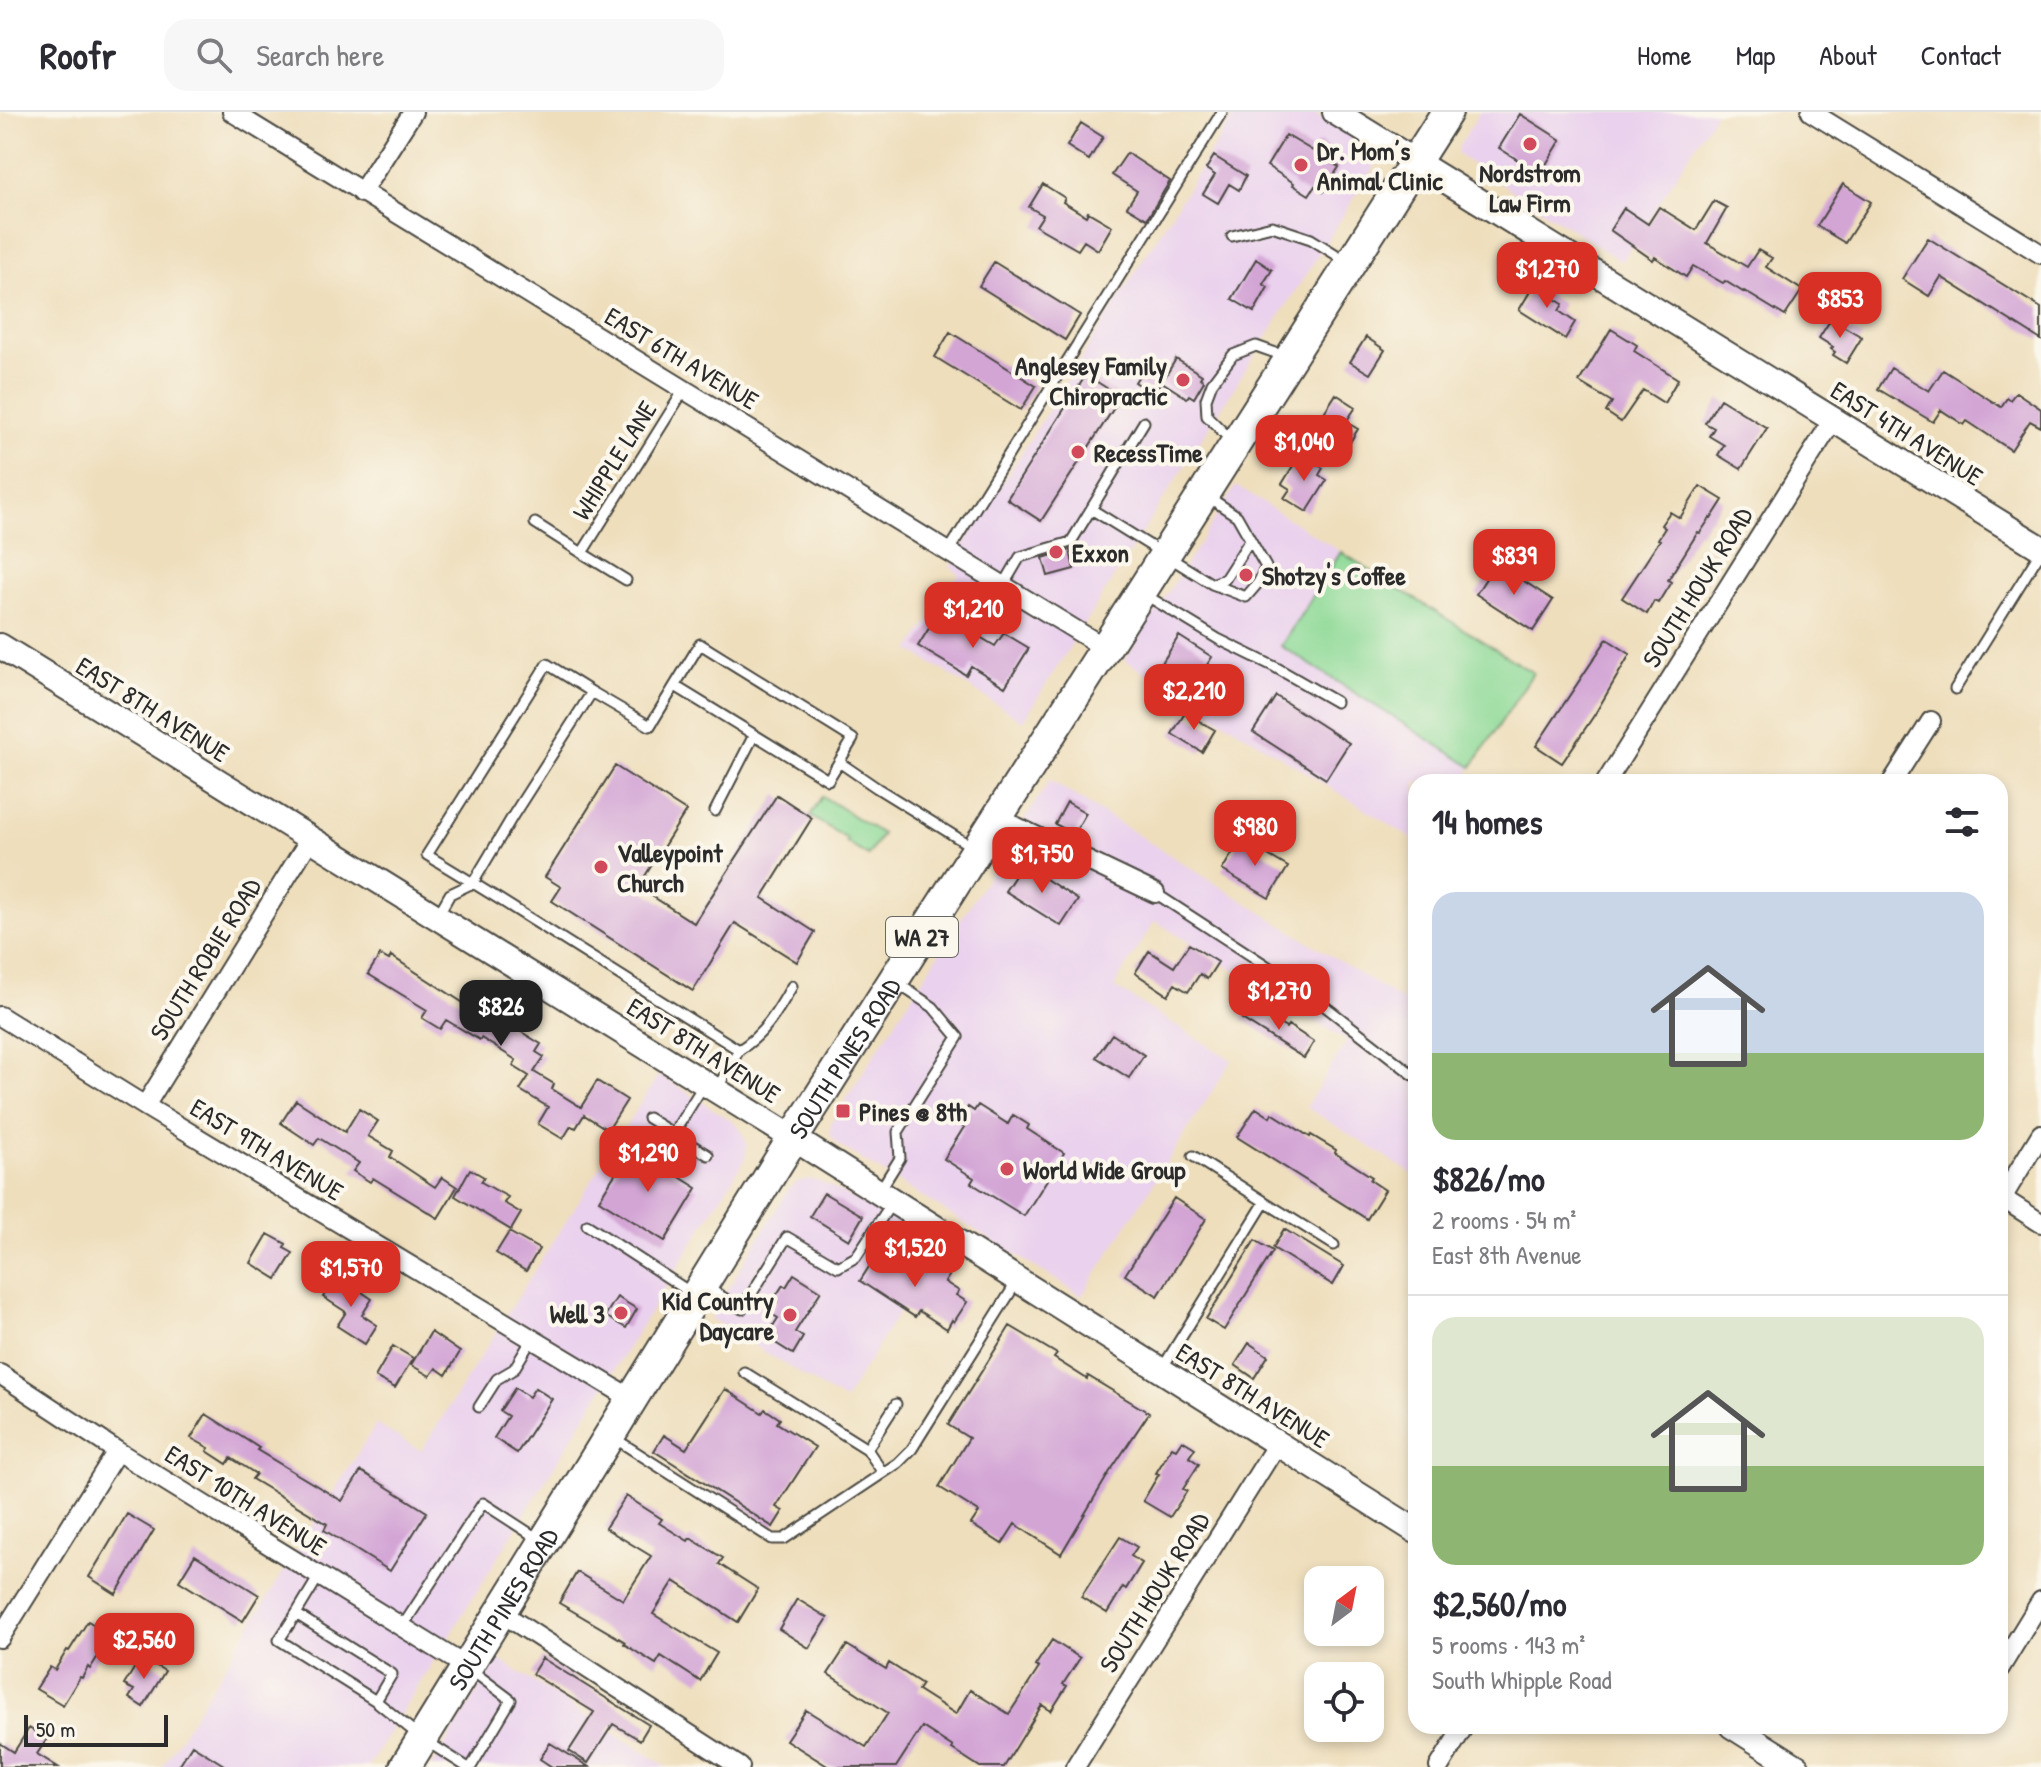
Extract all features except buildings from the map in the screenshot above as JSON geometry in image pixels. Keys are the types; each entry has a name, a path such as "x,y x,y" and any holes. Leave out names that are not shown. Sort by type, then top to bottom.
{"main road":[{"name":"SOUTH PINES ROAD","path":"405,1767 793,1138 1447,112"}],"street":[{"name":"EAST 6TH AVENUE","path":"232,112 1105,648"},
{"path":"361,193 413,112"},
{"name":"EAST 4TH AVENUE","path":"1335,112 2041,550"},
{"path":"1811,112 2041,254"},
{"name":"SOUTH HOUK ROAD","path":"1611,774 1833,420"},
{"name":"EAST 8TH AVENUE","path":"0,646 886,1196 1408,1526"},
{"path":"1897,774 1931,721"},
{"path":"998,818 1155,893"},
{"name":"SOUTH ROBIE ROAD","path":"145,1106 310,839"},
{"name":"EAST 9TH AVENUE","path":"0,1016 632,1399"},
{"path":"2008,1188 2041,1134"},
{"path":"2008,1202 2041,1223"},
{"name":"EAST 10TH AVENUE","path":"0,1374 117,1451 467,1667"},
{"name":"SOUTH HOUK ROAD","path":"1075,1767 1277,1444"},
{"path":"0,1638 117,1451"},
{"path":"2008,1655 2041,1601"},
{"path":"500,1612 740,1767"},
{"path":"1439,1767 1459,1734"},
{"path":"1745,1734 1797,1767"}],"lane":[{"path":"948,552 1222,112"},
{"path":"1232,236 1272,226 1311,239 1350,264"},
{"path":"1235,444 1207,416 1206,399 1212,383 1233,355 1258,346 1290,358"},
{"name":"WHIPPLE LANE","path":"582,553 684,390"},
{"path":"1003,586 1020,557 1071,542 1144,422"},
{"path":"1091,509 1212,584 1246,597 1266,567 1237,516 1204,494"},
{"name":"WHIPPLE LANE","path":"535,523 626,580"},
{"path":"1212,584 1225,579 1250,540"},
{"path":"1955,689 2041,550"},
{"path":"1141,592 1218,639 1336,702"},
{"path":"675,686 828,780 853,739 700,644 650,726 547,664 427,855 739,1050"},
{"path":"436,917 450,894 473,883 592,692"},
{"path":"715,811 754,735"},
{"path":"839,762 977,850"},
{"path":"1155,893 1304,990 1408,1071"},
{"path":"587,1225 700,1290 742,1309 787,1237 838,1267 856,1257 886,1196 900,1158 898,1132 958,1037 933,1007 894,981"},
{"path":"673,1134 739,1050 764,1029 792,986"},
{"path":"648,1118 708,1155"},
{"path":"1193,1156 1334,1245"},
{"path":"1161,1370 1265,1202"},
{"path":"610,1436 772,1539 784,1539 905,1457 1018,1280"},
{"path":"479,1407 497,1379 514,1369 532,1339"},
{"path":"744,1372 867,1449 883,1473"},
{"path":"867,1449 896,1404"},
{"path":"402,1627 483,1503 543,1542"},
{"path":"319,1576 279,1640 376,1701 423,1739 469,1767 511,1700 467,1667"},
{"path":"296,1614 392,1674 376,1701"}],"shaded area":[{"path":"1236,112 1312,112 1370,147 1375,158 1374,167 1023,721 910,650 959,574 950,567"},
{"path":"1480,112 1716,112 1622,262 1457,153"},
{"path":"1236,486 1341,552 1281,647 1472,767 1468,774 1408,774 1408,836 1125,660"},
{"path":"1050,780 1408,1004 1408,1171 1306,1107 1347,1041 1155,921 1114,987 1232,1060 1082,1296 837,1144 830,1134 831,1123"},
{"path":"659,1074 736,1124 747,1144 745,1159 368,1767 162,1767 376,1424 421,1451"},
{"path":"810,1179 901,1224 938,1249 844,1401 710,1318 789,1189 797,1182"},
{"path":"498,1659 667,1767 431,1767"}],"green space":[{"path":"1341,552 1533,673 1472,767 1281,646"},
{"path":"822,796 882,834 868,856 810,816"}],"place":[{"name":"Nordstrom Law Firm","path":"1530,144"},
{"name":"Dr. Mom’s Animal Clinic","path":"1301,165"},
{"name":"Anglesey Family Chiropractic","path":"1183,380"},
{"name":"RecessTime","path":"1078,452"},
{"name":"Exxon","path":"1056,552"},
{"name":"Shotzy's Coffee","path":"1246,575"},
{"name":"Valleypoint Church","path":"601,867"},
{"name":"Pines @ 8th","path":"843,1111"},
{"name":"World Wide Group","path":"1007,1169"},
{"name":"Well 3","path":"621,1313"},
{"name":"Kid Country Daycare","path":"790,1315"}]}
